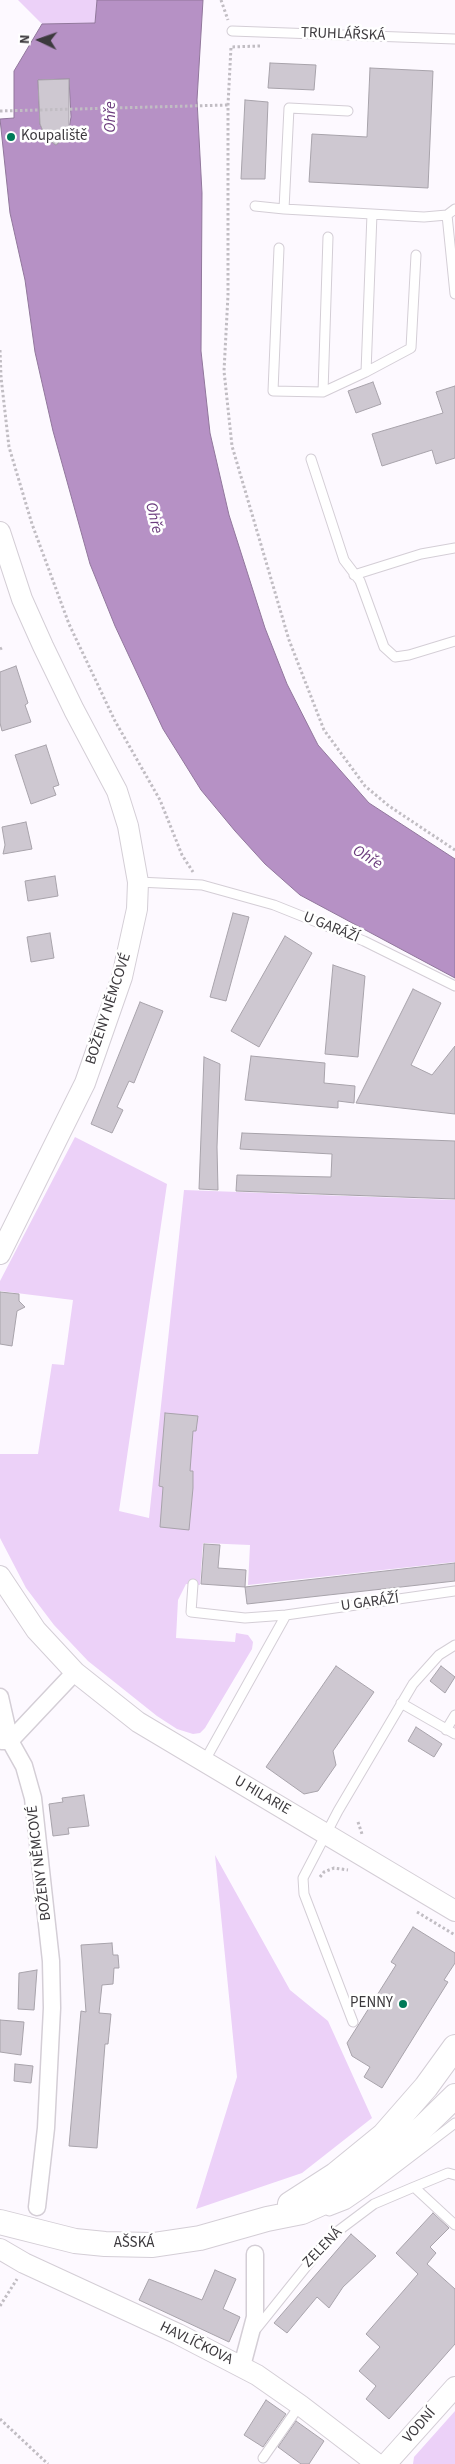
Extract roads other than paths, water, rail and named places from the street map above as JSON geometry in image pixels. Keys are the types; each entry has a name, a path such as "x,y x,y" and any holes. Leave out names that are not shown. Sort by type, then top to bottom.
{"main road":[{"name":"AŠSKÁ","path":"267,2219 336,2175 384,2135 426,2087 455,2047"},
{"name":"AŠSKÁ","path":"0,2222 75,2241 131,2246 162,2244 200,2238 267,2219 302,2212 330,2199 361,2178 416,2134 455,2096"}],"street":[{"name":"BOŽENY NĚMCOVÉ","path":"0,532 22,599 42,646 117,791 128,826 138,882 137,909 122,977 88,1075 0,1254"},
{"path":"0,1576 36,1630 75,1672 5,1741"},
{"name":"U HILARIE","path":"75,1672 138,1722 455,1911"},
{"name":"BOŽENY NĚMCOVÉ","path":"0,1697 5,1741 24,1766 32,1798 51,1961 52,2008 46,2128 37,2207"},
{"name":"HAVLÍČKOVA","path":"0,2250 242,2366 300,2405 377,2464"},
{"name":"ZELENÁ","path":"242,2366 252,2334 256,2304 255,2254"},
{"name":"VODNÍ","path":"386,2464 455,2388"}],"lane":[{"name":"TRUHLÁŘSKÁ","path":"232,31 455,39"},
{"path":"284,208 289,108 348,111"},
{"path":"255,206 424,217 451,212 455,294"},
{"path":"366,372 372,214"},
{"path":"323,392 328,238"},
{"path":"279,248 273,391 323,392 411,348 416,255"},
{"path":"311,459 344,560 360,581 384,647 395,657 409,655 455,641"},
{"path":"354,574 421,554 455,548"},
{"name":"U GARÁŽÍ","path":"138,882 202,885 290,911 364,941 455,986"},
{"name":"U GARÁŽÍ","path":"193,1584 191,1612 245,1618 286,1615 455,1591"},
{"path":"204,1763 286,1615"},
{"path":"353,2022 302,1889 304,1878 326,1833 401,1703 427,1667 439,1655 455,1645"},
{"path":"401,1703 451,1732 455,1715"},
{"path":"302,2212 324,2212 347,2204 455,2123"},
{"name":"ZELENÁ","path":"252,2334 292,2281 330,2237 374,2204 448,2173 455,2175"},
{"path":"414,2187 455,2225"},
{"path":"263,2458 300,2405"}],"water":[{"name":"Ohře","path":"97,0 203,0 197,100 202,193 201,351 210,433 229,515 265,628 287,684 318,745 369,803 455,859 455,978 300,895 265,864 235,831 201,790 163,729 115,626 90,564 53,431 35,352 25,280 10,213 0,119 14,118 14,71 42,24 95,23","holes":["69,79 71,117 66,136 56,145 46,138 40,124 38,80"]}],"place":[{"name":"Koupaliště","path":"11,137"},
{"name":"PENNY","path":"403,2004"}]}
